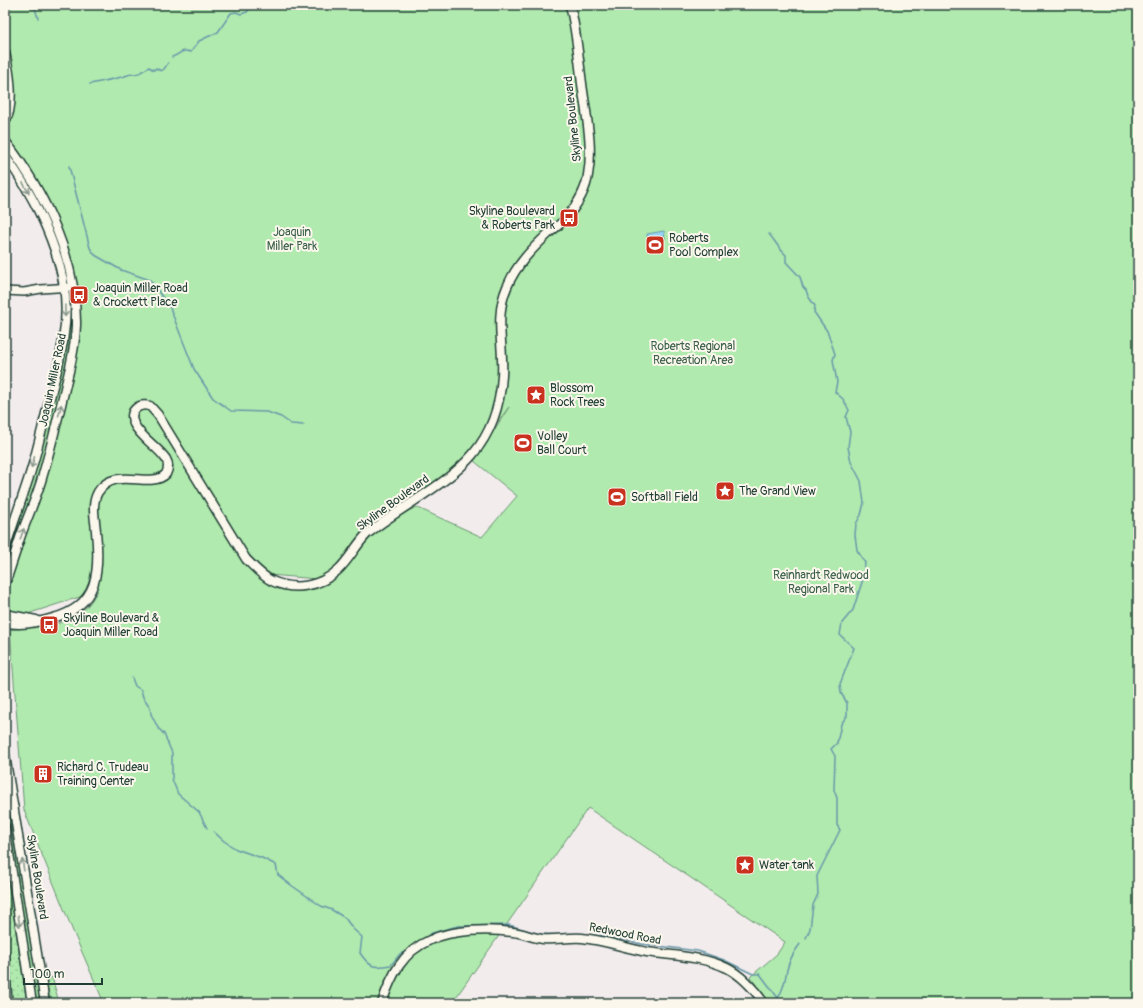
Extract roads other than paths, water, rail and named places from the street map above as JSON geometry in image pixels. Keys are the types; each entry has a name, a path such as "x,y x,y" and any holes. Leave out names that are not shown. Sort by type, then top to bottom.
{"main road":[{"name":"Skyline Boulevard","path":"5,622 16,625 61,616 74,610 85,598 92,587 98,567 94,506 99,491 106,484 116,480 127,478 154,480 163,477 167,472 168,466 166,459 140,433 133,422 132,415 138,407 146,405 154,409 246,559 262,575 286,585 309,586 323,581 332,575 341,567 367,534 447,479 466,463 480,446 487,434 499,404 502,374 500,318 506,288 515,270 524,257 567,217 579,200 588,176 590,161 589,138 576,37 570,5"},
{"name":"Joaquin Miller Road","path":"5,141 25,170 47,210 60,241 67,263 68,287 61,353 30,473 5,549"},
{"name":"Joaquin Miller Road","path":"5,156 25,185 44,226 58,265 68,287 76,325 74,350 42,479 5,584"},
{"path":"5,607 18,616"},
{"name":"Skyline Boulevard","path":"5,614 41,620"},
{"path":"5,629 16,625"},
{"name":"Skyline Boulevard","path":"5,755 45,1003"},
{"name":"Skyline Boulevard","path":"5,827 32,1003"},
{"name":"Redwood Road","path":"382,1003 396,968 418,946 430,939 443,935 475,930 514,932 541,939 580,938 635,949 706,960 736,973 748,983 764,1003"}],"street":[{"path":"5,51 10,74 11,88 8,117 5,123"},
{"path":"5,291 24,292 68,287"},
{"path":"5,809 14,807"},
{"path":"5,955 8,1003"}],"water":[{"path":"664,231 665,239 648,241 647,234"}],"waterway":[{"path":"34,5 38,18"},
{"path":"172,57 183,51 191,52 199,41 218,32 231,13 236,12 241,14 247,12 252,5"},
{"path":"90,84 142,72 149,67 154,70 156,68 161,71 168,63"},
{"path":"69,166 90,248 95,255 121,270 150,280 170,308 194,369 213,398 231,411 267,412 281,417 291,424 304,425"},
{"path":"769,234 786,255 786,262 800,277 803,287 815,306 814,312 827,331 835,354 833,360 837,382 835,392 843,399 849,410 846,417 850,432 848,447 851,462 861,481 864,503 861,515 856,524 855,535 857,550 865,563 863,579 853,610 842,623 840,635 854,648 840,684 841,693 847,703 847,716 841,724 837,743 831,749 835,756 834,790 837,798 837,825 840,830 817,876 818,894 813,905 810,929 806,938"},
{"path":"132,678 135,686 141,690 143,697 150,707 151,714 158,728 164,734 172,753 172,779 178,794 199,812 207,828"},
{"path":"214,832 236,849 262,858 276,865 278,875 291,885 321,906 332,910 345,918 353,929 362,937 360,953 367,962 373,966 391,965 400,954 407,951"},
{"path":"414,945 432,933 458,926 509,925 539,934 562,935"},
{"path":"588,935 607,936 642,944 698,951 724,960 753,974 760,974 780,1003"},
{"path":"778,998 783,988 789,963 800,944"}],"place":[{"name":"Skyline Boulevard & Roberts Park","path":"569,218"},
{"name":"Roberts Pool Complex","path":"655,245"},
{"name":"Joaquin Miller Road & Crockett Place","path":"79,295"},
{"name":"Blossom Rock Trees","path":"536,395"},
{"name":"Volley Ball Court","path":"523,443"},
{"name":"The Grand View","path":"725,491"},
{"name":"Softball Field","path":"617,497"},
{"name":"Skyline Boulevard & Joaquin Miller Road","path":"49,625"},
{"name":"Richard C. Trudeau Training Center","path":"43,774"},
{"name":"Water tank","path":"745,865"}],"park label":[{"name":"Joaquin Miller Park","path":"292,239"},
{"name":"Roberts Regional Recreation Area","path":"693,353"},
{"name":"Reinhardt Redwood Regional Park","path":"821,582"}]}
